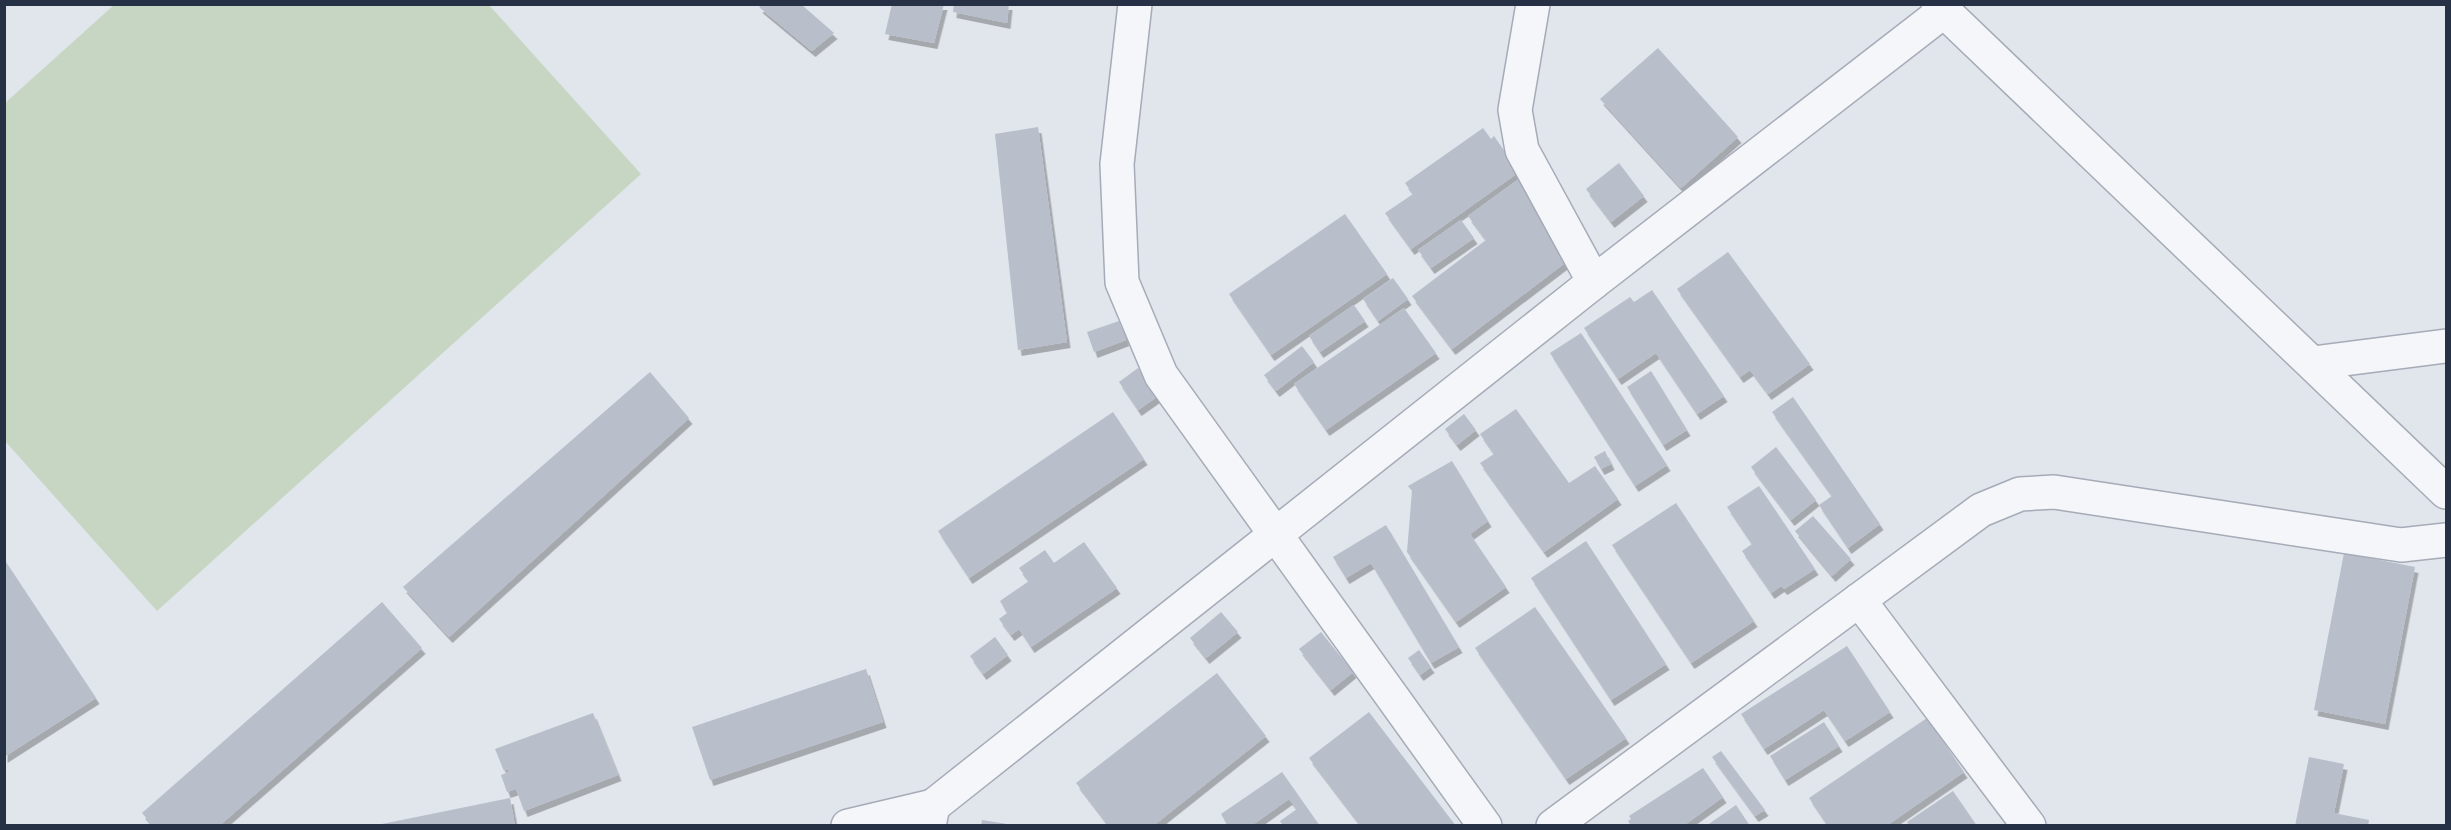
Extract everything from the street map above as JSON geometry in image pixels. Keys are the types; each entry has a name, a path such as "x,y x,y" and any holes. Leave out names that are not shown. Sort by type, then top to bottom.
{"street":[{"path":"1135,4 1117,164 1122,282 1161,375 1275,537 1485,825"},
{"path":"1533,4 1515,110 1522,150 1594,282"},
{"path":"848,825 931,815 1594,282 1941,8 2446,492"},
{"path":"2313,363 2446,346"},
{"path":"1553,825 1981,510 2020,494 2054,492 2401,545 2446,540"},
{"path":"1859,600 2029,825"}],"green space":[{"path":"114,5 489,5 641,174 157,611 5,441 5,103"}],"building":[{"path":"892,4 944,4 934,43 885,34"},
{"path":"954,4 1009,4 1007,23 953,12"},
{"path":"762,5 802,5 834,33 812,51 759,7"},
{"path":"1658,48 1738,137 1681,188 1600,99"},
{"path":"1038,127 1067,342 1018,350 995,134"},
{"path":"1483,128 1491,139 1494,136 1519,172 1411,249 1385,213 1413,194 1405,183"},
{"path":"1619,163 1644,196 1611,222 1586,189"},
{"path":"1519,179 1574,256 1452,349 1412,296 1486,240 1468,216"},
{"path":"1345,214 1387,274 1271,355 1229,294"},
{"path":"1461,220 1474,238 1431,268 1418,250"},
{"path":"1728,252 1810,364 1768,394 1750,370 1740,377 1677,289"},
{"path":"1393,278 1408,299 1378,321 1363,299"},
{"path":"1652,290 1724,396 1697,414 1656,353 1618,379 1584,328 1630,297 1634,302"},
{"path":"1354,305 1365,321 1320,352 1309,336"},
{"path":"1404,308 1436,353 1326,430 1294,384"},
{"path":"1119,321 1126,340 1094,352 1087,332"},
{"path":"1581,333 1667,465 1635,486 1550,353"},
{"path":"1302,346 1314,362 1276,391 1264,375"},
{"path":"1138,368 1158,396 1138,410 1119,382"},
{"path":"1651,371 1687,430 1663,445 1627,387"},
{"path":"650,372 689,418 449,637 403,587"},
{"path":"1793,397 1880,524 1848,548 1819,505 1832,496 1772,412"},
{"path":"1516,409 1569,483 1595,466 1618,499 1544,552 1480,463 1494,454 1480,434"},
{"path":"1113,412 1144,459 969,578 938,531"},
{"path":"1464,414 1476,430 1457,445 1445,429"},
{"path":"1776,447 1816,500 1791,520 1751,467"},
{"path":"1605,451 1611,464 1601,469 1594,457"},
{"path":"1452,461 1488,521 1470,534 1506,587 1456,622 1407,552 1412,491 1408,486"},
{"path":"1759,486 1815,569 1784,589 1781,586 1771,593 1742,551 1752,544 1727,507"},
{"path":"1676,503 1754,621 1691,663 1612,545"},
{"path":"1813,516 1851,559 1832,576 1795,531"},
{"path":"1386,525 1459,647 1431,663 1371,563 1346,578 1333,557"},
{"path":"1586,541 1666,664 1611,700 1531,578"},
{"path":"1084,542 1117,588 1031,647 1019,629 1011,635 999,619 1007,613 1000,601 1029,581 1019,568 1045,550 1054,563"},
{"path":"2344,553 2415,567 2385,724 2314,710"},
{"path":"4,559 96,698 4,757"},
{"path":"382,602 422,648 219,826 153,826 142,813"},
{"path":"1535,607 1626,738 1566,779 1475,648"},
{"path":"1221,612 1238,632 1206,658 1190,638"},
{"path":"1321,632 1353,672 1331,690 1299,649"},
{"path":"995,637 1008,655 983,674 970,656"},
{"path":"1847,646 1890,712 1845,741 1824,710 1764,749 1741,714"},
{"path":"1419,650 1431,667 1420,675 1408,658"},
{"path":"866,669 883,722 710,780 692,727"},
{"path":"1217,673 1266,736 1153,826 1109,826 1076,783"},
{"path":"1369,712 1456,826 1361,826 1309,758"},
{"path":"593,713 618,775 524,811 516,789 507,792 501,775 509,772 508,769 504,771 495,749"},
{"path":"1927,718 1964,772 1886,826 1828,826 1809,798"},
{"path":"1824,722 1839,746 1785,780 1770,756"},
{"path":"1721,751 1765,810 1755,816 1712,757"},
{"path":"2309,757 2344,764 2334,813 2369,820 2368,826 2295,826"},
{"path":"1703,768 1723,797 1683,826 1631,826 1628,821 1631,819 1629,816"},
{"path":"1282,772 1320,826 1283,826 1280,821 1297,809 1289,799 1251,826 1228,826 1221,814"},
{"path":"1953,791 1977,826 1910,826 1907,822"},
{"path":"510,798 515,826 382,826 382,824"},
{"path":"1736,805 1750,826 1706,826"},
{"path":"982,820 1007,824 1007,826 981,826"}]}
